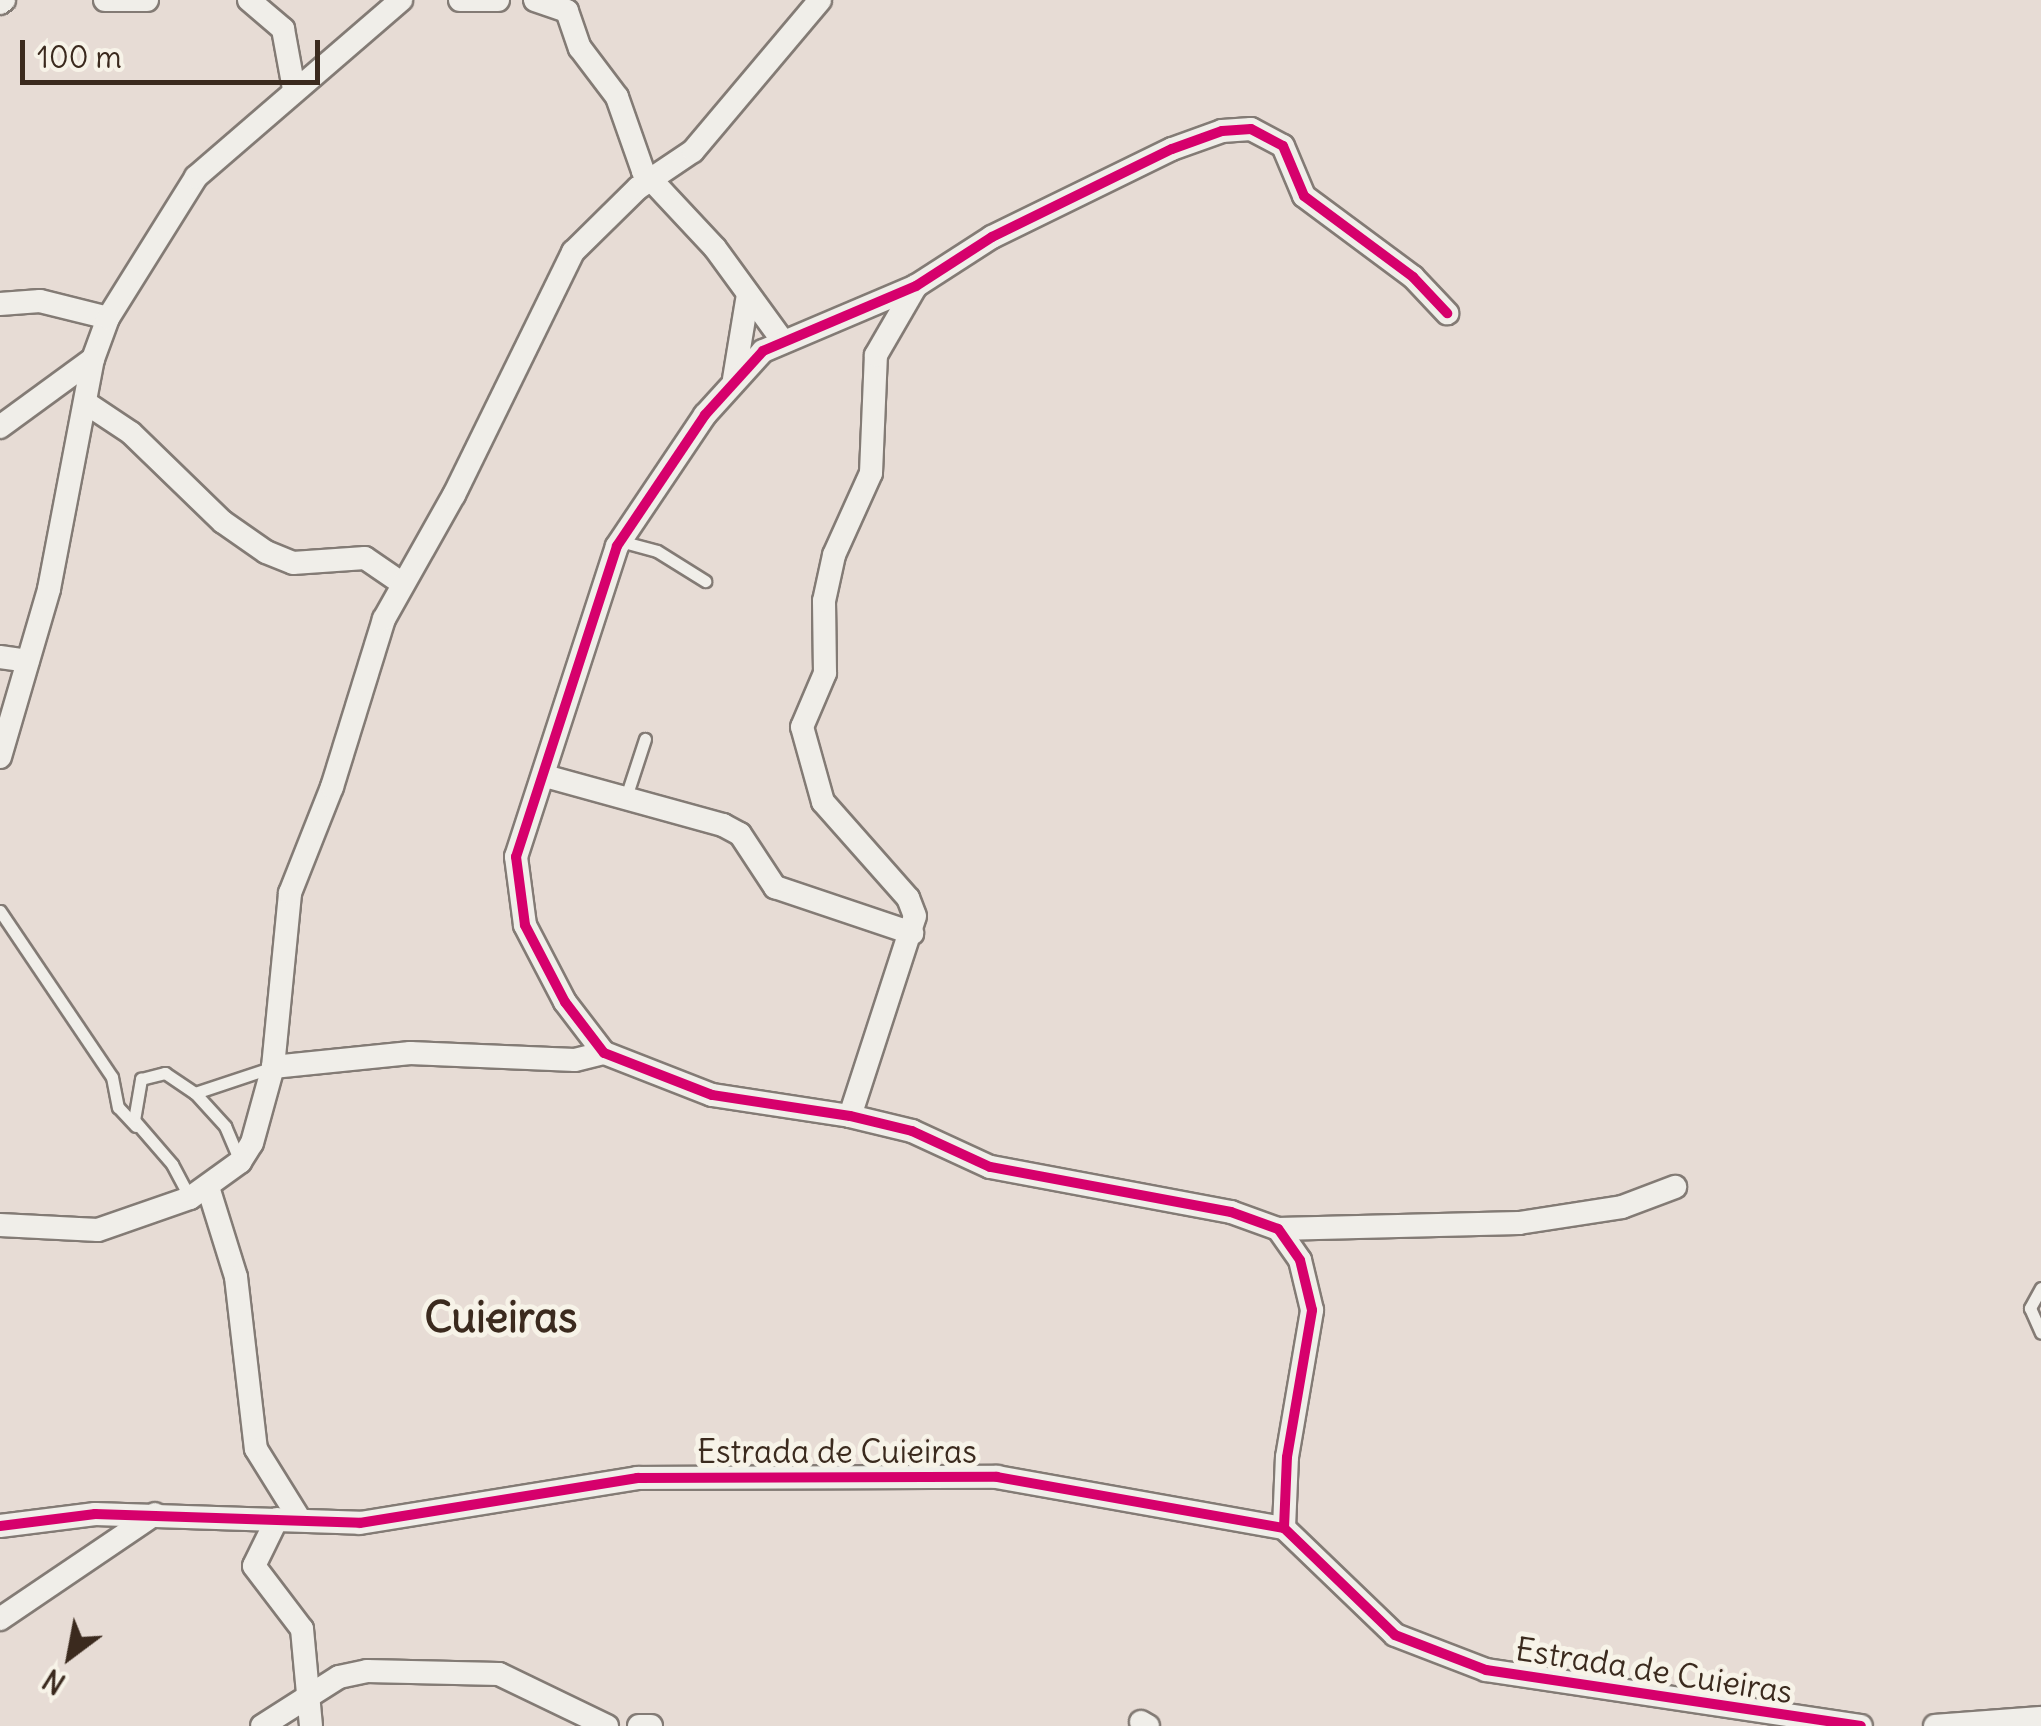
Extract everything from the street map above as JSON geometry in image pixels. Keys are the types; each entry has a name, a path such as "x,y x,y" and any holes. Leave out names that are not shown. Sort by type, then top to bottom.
{"street":[{"path":"106,0 147,0"},
{"path":"250,0 283,29 294,89"},
{"path":"0,757 28,661 93,359 108,318 196,177 402,0"},
{"path":"460,0 498,0"},
{"path":"535,0 567,11 580,48 617,97 635,156 650,179 782,340"},
{"path":"0,1224 98,1230 199,1193 240,1162 252,1143 273,1068 290,894 332,787 369,657 403,584 454,495 556,276 589,230 650,179 692,151 820,0"},
{"path":"1447,313 1413,277 1304,196 1283,146 1251,129 1222,131 1172,148 992,236 916,286 782,340 749,361 620,540 602,580 545,776 516,857 519,906 565,1002 604,1053 712,1095 850,1116 912,1132 990,1167 1231,1212 1278,1229 1518,1222 1622,1207 1674,1187"},
{"path":"850,1116 912,933 908,898 823,802 802,742 826,673 824,601 834,555 874,456 876,355 916,286"},
{"path":"734,381 748,294"},
{"path":"0,304 40,301 108,318"},
{"path":"0,427 93,359"},
{"path":"86,402 131,432 223,522 266,552 293,563 365,558 403,584"},
{"path":"0,657 28,661"},
{"path":"545,776 628,794 740,834 775,886 912,933"},
{"path":"273,1068 410,1053 574,1060 604,1053"},
{"path":"199,1193 236,1277 256,1450 288,1518 254,1566 297,1616 310,1726"},
{"path":"1278,1229 1300,1260 1312,1310 1287,1457 1284,1528"},
{"name":"Estrada de Cuieiras","path":"0,1526 155,1514 360,1524 637,1478 926,1472 997,1476 1284,1528 1395,1635 1486,1670 1777,1720 1861,1726"},
{"path":"0,1620 155,1514"},
{"path":"262,1726 339,1677 366,1672 499,1674 575,1720 607,1726"},
{"path":"1935,1726 2041,1718"},
{"path":"639,1726 651,1726"}],"lane":[{"path":"620,540 656,551 705,581"},
{"path":"628,794 645,738"},
{"path":"0,911 106,1067 118,1107 199,1193"},
{"path":"196,1093 273,1068"},
{"path":"139,1130 135,1092 152,1072 196,1093 224,1126 240,1162"},
{"path":"2041,1288 2030,1308 2041,1333"}],"cycle path":[{"path":"1284,1528 1287,1457 1312,1310 1300,1260 1278,1229 1231,1212 990,1167 912,1131 850,1116 712,1095 604,1053 565,1002 525,925 516,857 617,546 705,415 763,351 916,286 992,237 1172,149 1222,131 1251,129 1283,146 1304,196 1413,277 1447,313"},
{"path":"0,1526 95,1514 360,1523 637,1478 997,1477 1284,1528 1395,1635 1486,1670 1861,1726"}],"district":[{"name":"Cuieiras","path":"501,1317"}]}
